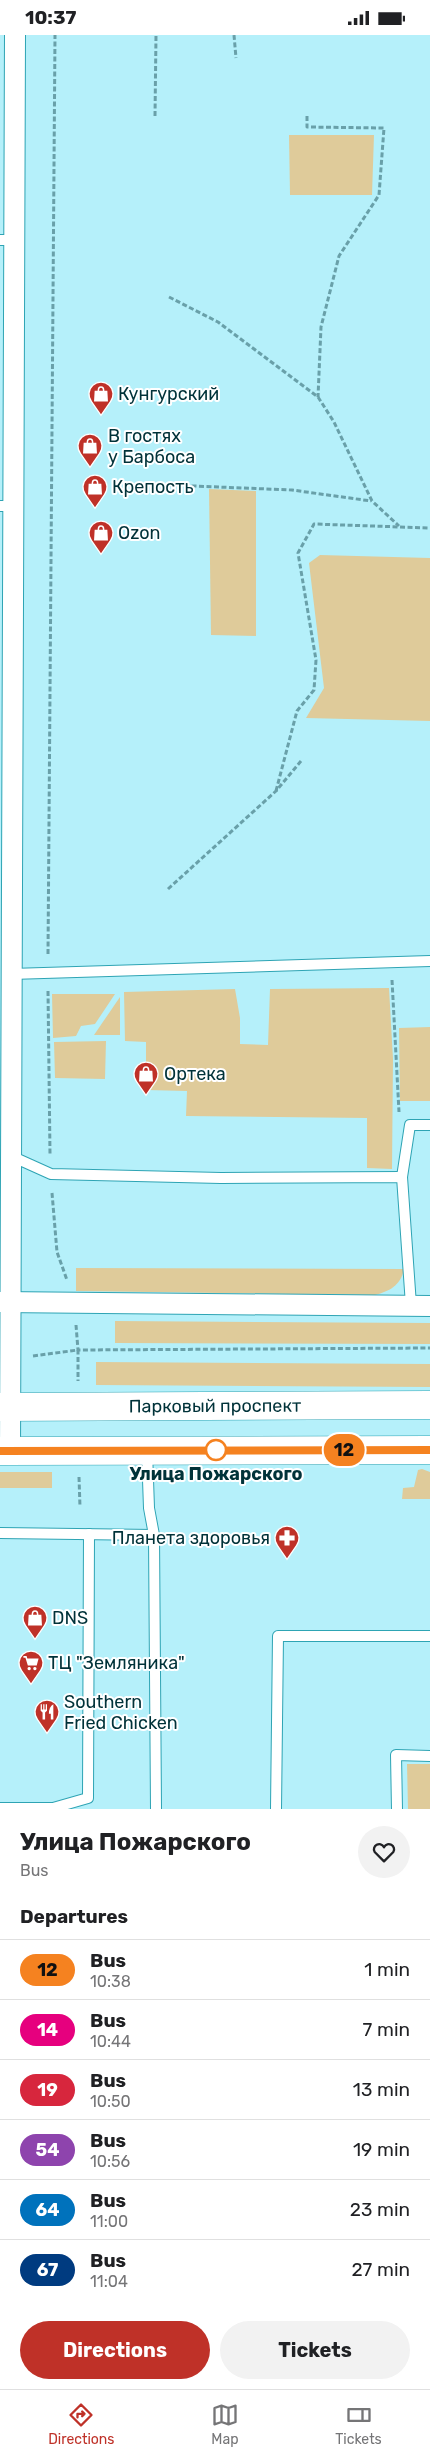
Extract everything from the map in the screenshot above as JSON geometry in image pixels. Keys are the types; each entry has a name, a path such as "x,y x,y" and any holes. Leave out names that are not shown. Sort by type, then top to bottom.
{"main road":[{"name":"Парковый проспект","path":"5,1407 430,1405"},
{"path":"5,1451 430,1450"}],"street":[{"path":"5,1451 5,1302 11,1156 6,974 7,240 14,35"},
{"path":"5,1302 75,1301 421,1306"}],"lane":[{"path":"6,974 430,961"},
{"path":"421,1306 402,1177 410,1125 430,1125"},
{"path":"11,1156 50,1174 221,1178 402,1177"},
{"path":"147,1451 149,1508 154,1535 156,1809"},
{"path":"0,1533 154,1535"},
{"path":"87,1809 89,1534"},
{"path":"276,1809 278,1636 430,1636"},
{"path":"397,1809 396,1755 430,1756"},
{"path":"0,1808 54,1808 88,1797"}],"path":[{"path":"55,35 48,972 50,1174 57,1252 75,1301 78,1350 430,1347"},
{"path":"155,116 156,35"},
{"path":"234,35 236,58"},
{"path":"307,116 307,127 384,129 379,195 340,256 321,327 318,397"},
{"path":"169,297 218,322 318,397 334,422 372,501 399,527"},
{"path":"169,485 292,490 372,501"},
{"path":"276,791 297,711 314,690 316,660 298,553 314,524 430,528"},
{"path":"168,889 276,791 301,761"},
{"path":"392,962 399,1124 410,1125"}],"shaded area":[{"path":"289,135 374,135 372,195 290,195"},
{"path":"209,489 256,491 256,636 211,635"},
{"path":"320,555 430,558 430,721 306,718 324,688 309,563"},
{"path":"389,988 393,1059 392,1169 367,1168 367,1118 186,1116 187,1091 146,1090 146,1042 125,1041 124,992 235,989 240,1018 240,1044 268,1045 270,989"},
{"path":"52,994 115,994 95,1024 81,1026 76,1036 53,1038"},
{"path":"120,997 120,1035 94,1035"},
{"path":"430,1027 430,1101 400,1101 399,1028"},
{"path":"106,1041 105,1079 55,1078 54,1042"},
{"path":"76,1268 404,1269 403,1275 394,1287 375,1295 76,1291"},
{"path":"115,1321 430,1323 430,1344 115,1343"},
{"path":"96,1362 430,1364 430,1387 96,1385"},
{"path":"422,1469 430,1472 430,1499 402,1499 403,1488 414,1487 418,1470"},
{"path":"0,1472 52,1472 52,1488 0,1488"},
{"path":"407,1764 430,1764 430,1809 408,1809"}],"bus line":[{"name":"12","path":"0,1451 430,1450"}],"place":[{"name":"Кунгурский","path":"101,415"},
{"name":"В гостях у Барбоса","path":"90,467"},
{"name":"Крепость","path":"95,508"},
{"name":"Ozon","path":"101,554"},
{"name":"Ортека","path":"146,1095"},
{"name":"Улица Пожарского","path":"216,1450"},
{"name":"Планета здоровья","path":"287,1559"},
{"name":"DNS","path":"35,1639"},
{"name":"ТЦ \"Земляника\"","path":"31,1684"},
{"name":"Southern Fried Chicken","path":"47,1733"}]}
